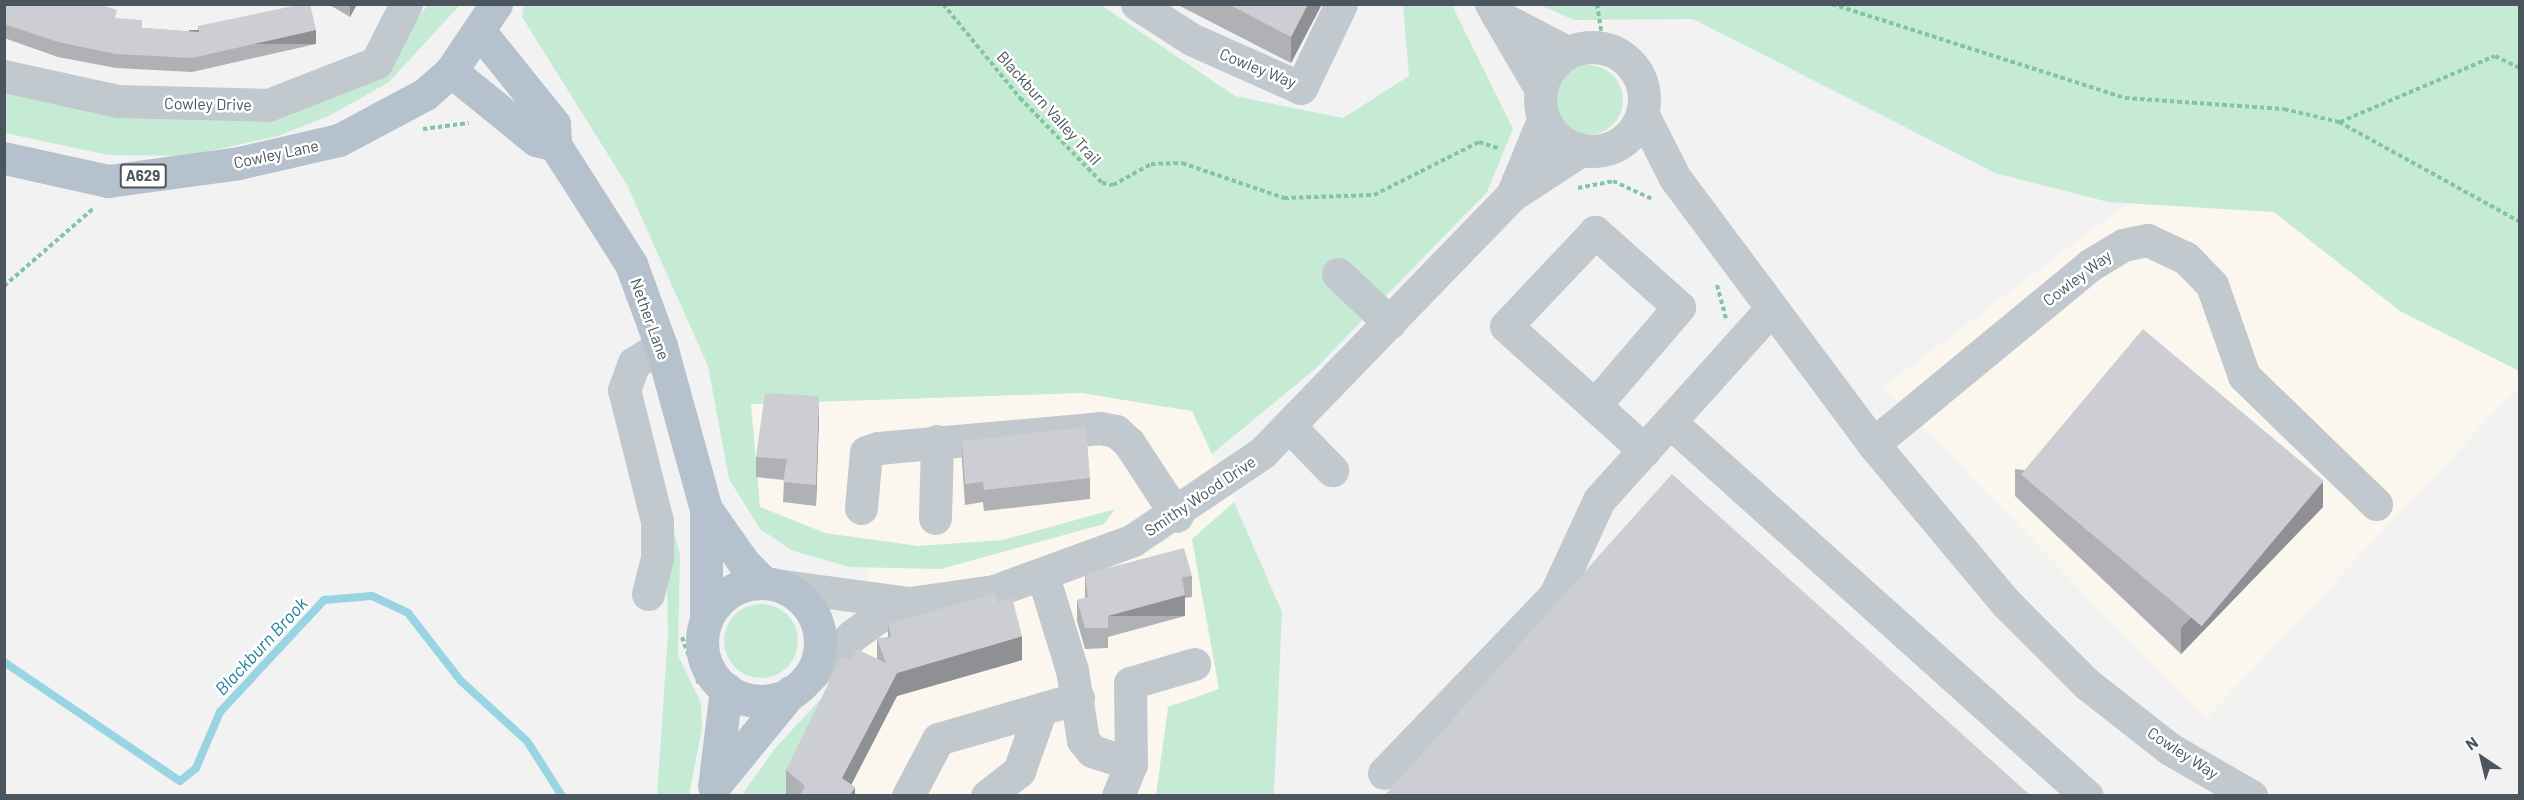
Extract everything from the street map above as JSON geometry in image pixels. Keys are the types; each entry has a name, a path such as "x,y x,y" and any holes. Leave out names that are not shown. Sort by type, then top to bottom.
{"main road":[{"name":"Cowley Lane","path":"4,159 108,181 239,163 339,140 425,94 451,71 488,18"},
{"name":"Nether Lane","path":"488,18 554,124 555,145 631,264 662,346 706,510 706,621"},
{"path":"451,71 536,140 555,145"},
{"name":"Nether Lane","path":"706,510 744,563 774,584"},
{"path":"713,790 798,686 820,646 819,627 799,596 774,584 729,592 706,621 704,658 726,689 758,700 798,686"},
{"path":"713,790 726,689"}],"street":[{"name":"Cowley Drive","path":"4,76 118,101 268,105 376,63 406,4"},
{"name":"Cowley Way","path":"1137,4 1191,39 1301,88 1341,4"},
{"path":"1494,10 1568,52 1604,49 1619,54 1637,72 1644,89 1642,113 1629,136 1614,147 1581,150 1564,144 1543,120 1540,87 1494,10"},
{"path":"1540,87 1547,71 1568,52"},
{"name":"Cowley Way","path":"1642,113 1666,190"},
{"name":"Smithy Wood Drive","path":"1512,195 1543,120"},
{"name":"Cowley Way","path":"1614,147 1666,190 1772,308 1873,444 2006,603 2087,684 2170,749 2251,795"},
{"name":"Smithy Wood Drive","path":"774,584 896,604 994,591 1043,576 1133,540 1176,516 1262,453 1512,195 1581,150"},
{"path":"1595,405 1679,307 1594,232 1506,326 1644,450"},
{"name":"Cowley Way","path":"1873,444 2090,265 2123,245 2147,240 2186,258 2212,285 2244,376 2376,504"},
{"path":"1338,274 1390,323"},
{"path":"1384,773 1555,595 1599,500 1772,308"},
{"path":"648,594 657,558 657,521 624,390 634,363 662,346"},
{"path":"1670,422 2087,795"},
{"path":"1288,426 1332,470"},
{"path":"861,508 866,452 937,441 1116,431 1176,516"},
{"path":"935,518 937,441"},
{"path":"1043,576 1078,698 1083,740 1092,751 1131,764"},
{"name":"Smithy Wood Drive","path":"798,686 853,634 896,604"},
{"path":"1118,795 1131,764 1130,683 1194,664"},
{"path":"908,795 938,738 1078,698"},
{"path":"987,795 1019,771 1041,709"}],"path":[{"name":"Blackburn Valley Trail","path":"943,4 1020,98 1102,183 1113,185 1150,164 1182,163 1284,198 1374,195 1479,142 1527,158"},
{"path":"1597,4 1604,49"},
{"path":"1832,4 2125,98 2284,109 2339,122 2520,222"},
{"path":"2339,122 2495,56 2520,68"},
{"path":"417,130 463,121 473,125"},
{"path":"4,286 83,220 108,181"},
{"path":"1566,193 1613,181 1666,190"}],"shaded area":[{"path":"2128,203 2274,212 2400,311 2520,371 2519,386 2206,719 1884,387"},
{"path":"1081,393 1192,411 1234,502 1192,539 1219,689 1156,795 800,795 869,568 941,569 1114,510 1003,540 918,546 825,533 760,507 750,404"}],"green space":[{"path":"524,4 1101,5 1235,96 1343,118 1409,76 1403,5 1452,5 1513,129 1487,192 1315,369 1212,454 1192,411 1081,393 751,404 760,507 825,533 918,546 1003,540 1115,509 1104,524 941,569 850,567 793,551 760,529 729,479 708,366 627,185 522,17"},
{"path":"428,5 460,5 389,82 329,116 278,136 187,156 108,155 5,133 4,90 268,105 402,38"},
{"path":"1540,5 2519,5 2519,371 2400,311 2274,212 2108,202 1995,173 1693,19 1574,20"},
{"path":"1588,65 1601,68 1613,75 1620,87 1623,100 1620,113 1613,125 1601,132 1588,135 1575,132 1563,125 1556,113 1553,100 1556,87 1563,75 1575,68"},
{"path":"665,498 680,554 678,655 701,703 702,728 689,795 657,796 668,634"},
{"path":"1234,502 1282,612 1274,795 1156,795 1168,707 1219,689 1192,539"},
{"path":"761,604 775,607 787,615 795,627 798,641 795,655 787,667 775,675 761,678 747,675 735,667 727,655 724,641 727,627 735,615 747,607"},
{"path":"834,685 800,795 741,796 776,747"}],"building":[{"path":"4,4 98,4 117,10 115,18 142,20 142,28 199,32 198,26 310,4 316,30 192,58 116,54 58,42 4,24"},
{"path":"1228,4 1308,4 1291,37"},
{"path":"2143,329 2324,481 2202,626 2021,475"},
{"path":"765,393 819,396 816,485 783,482 787,459 756,457"},
{"path":"1086,427 1090,478 984,490 983,482 965,484 962,441"},
{"path":"1672,474 2030,795 1385,795"},
{"path":"1184,548 1192,576 1182,577 1185,595 1108,616 1108,628 1085,628 1077,600 1088,597 1085,574"},
{"path":"995,593 998,603 1012,597 1022,636 897,673 842,778 855,787 850,795 800,795 805,786 786,770 842,656 851,661 857,649 886,663 877,639 891,637 888,624"}],"waterway":[{"name":"Blackburn Brook","path":"4,662 180,781 196,768 220,712 324,600 372,596 408,613 461,681 527,741 562,796"}]}
